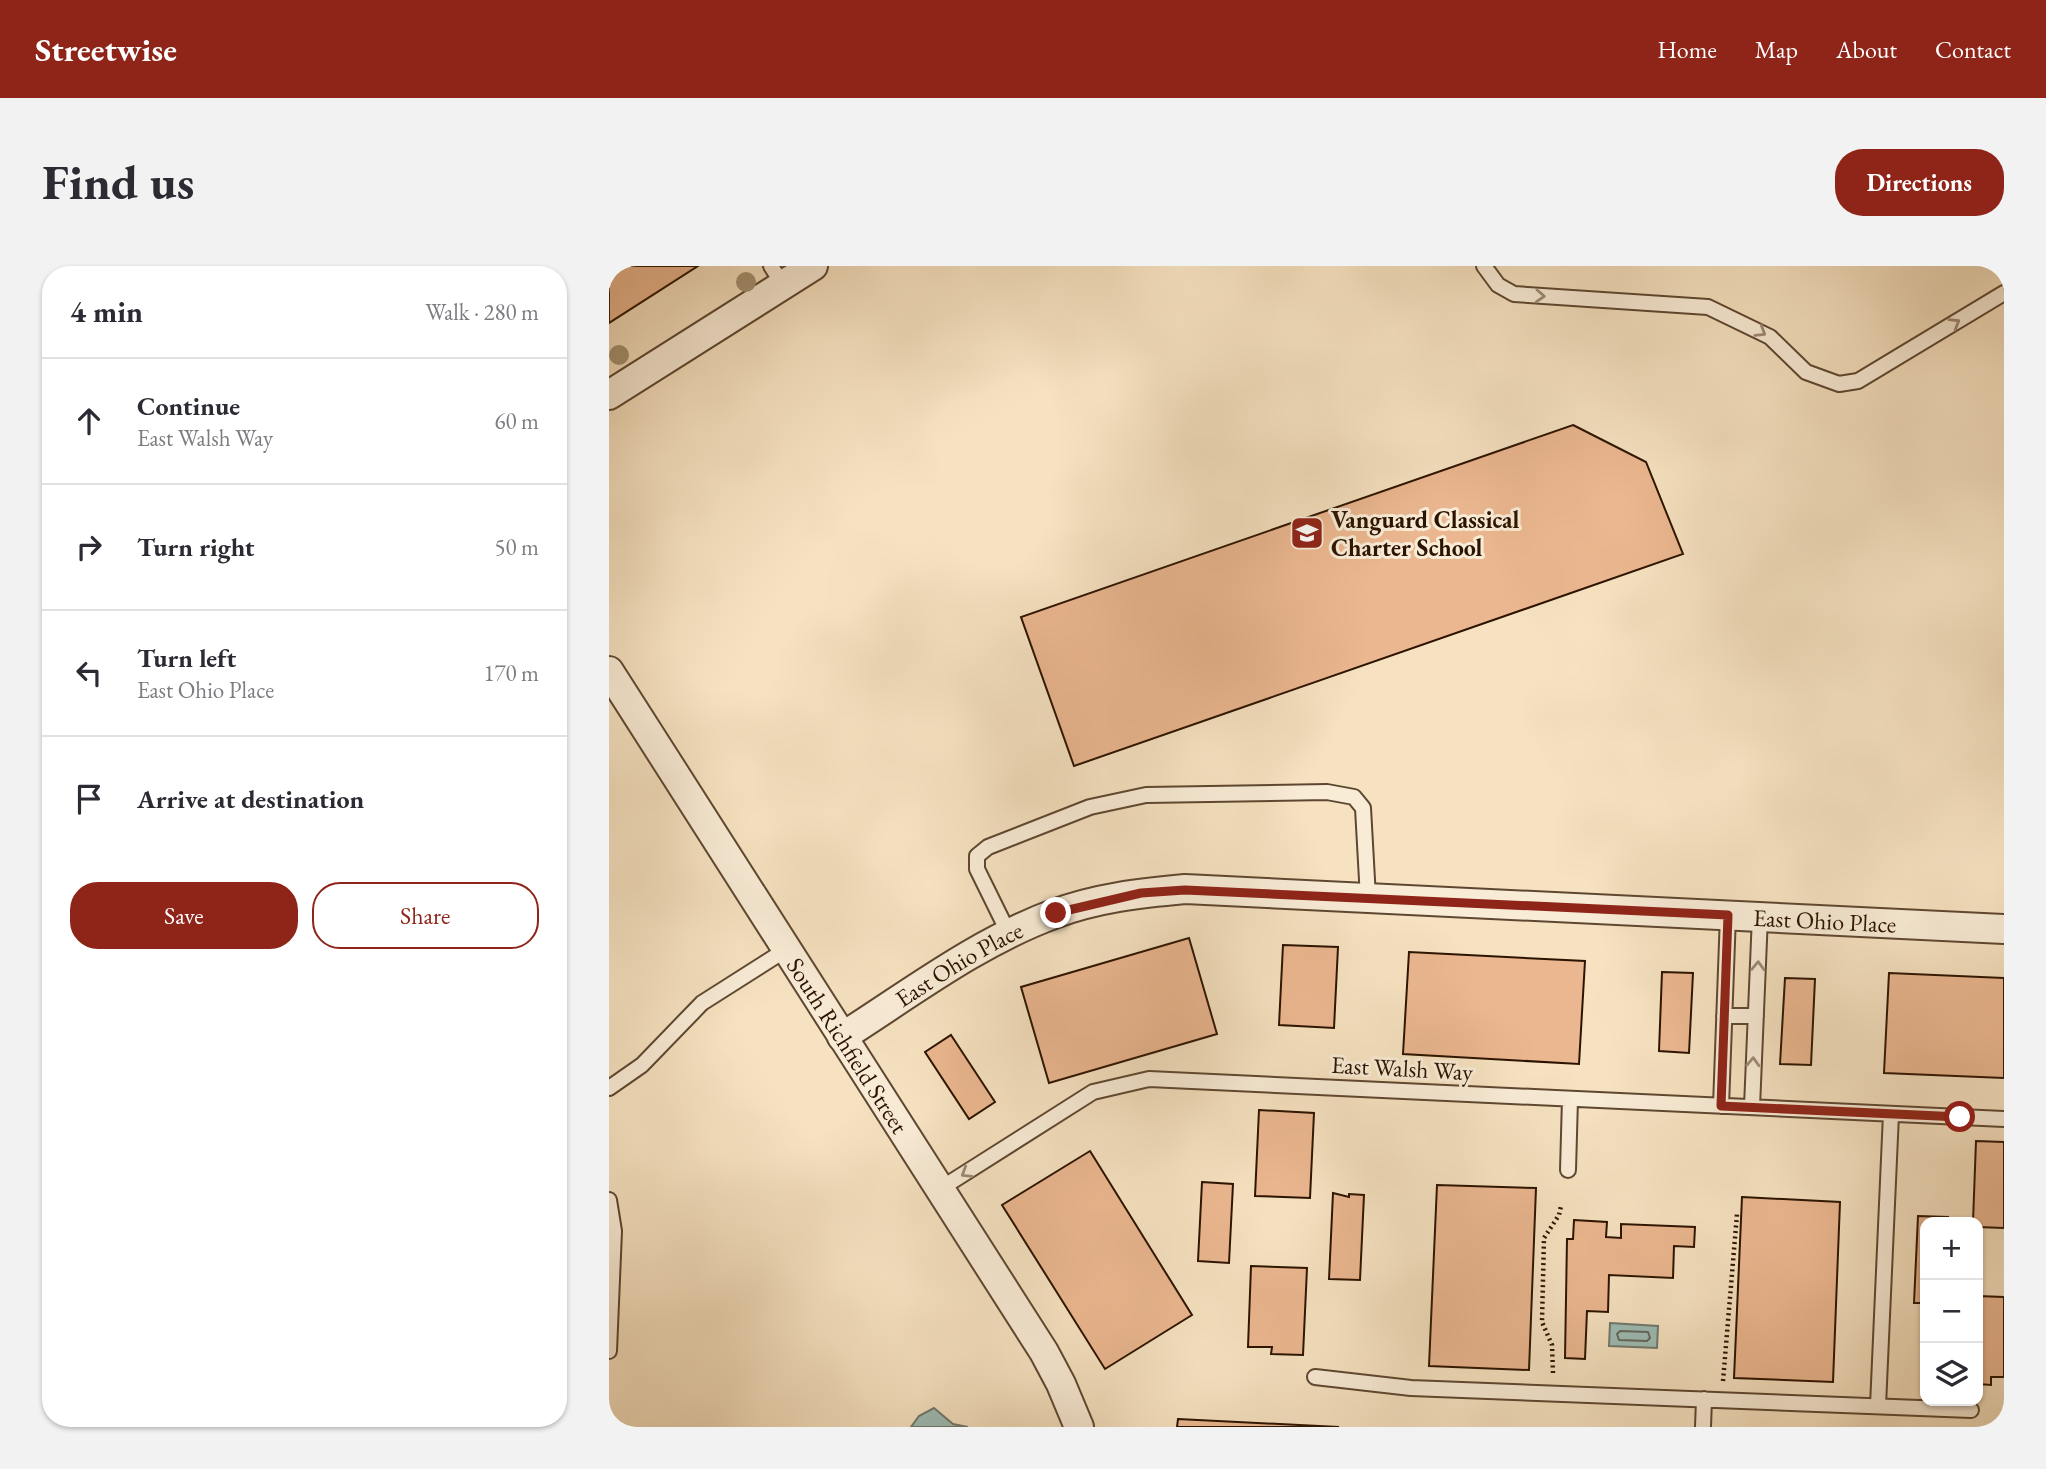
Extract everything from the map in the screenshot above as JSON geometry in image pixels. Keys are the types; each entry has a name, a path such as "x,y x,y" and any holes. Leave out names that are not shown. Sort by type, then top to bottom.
{"street":[{"path":"609,395 777,276 813,266"},
{"name":"South Richfield Street","path":"609,671 1044,1353 1061,1384 1079,1427"},
{"name":"East Ohio Place","path":"842,1037 1009,934 1056,913 1141,893 1185,890 2004,929"}],"lane":[{"path":"1484,266 1498,285 1514,294 1707,306 1770,337 1806,372 1839,384 1858,380 2004,293"},
{"path":"1009,934 977,869 977,856 988,847 1090,807 1146,795 1327,792 1354,797 1363,808 1368,898"},
{"path":"1721,1106 1728,915"},
{"path":"1752,1107 1760,916"},
{"path":"609,1088 642,1065 702,1003 787,949"},
{"path":"1724,1016 1756,1016"},
{"name":"East Walsh Way","path":"940,1189 1093,1092 1149,1079 2004,1119"},
{"path":"1568,1170 1570,1099"},
{"path":"1878,1406 1891,1114"},
{"path":"609,1200 614,1231 609,1351"},
{"path":"1315,1377 1392,1387 1971,1410"},
{"path":"1703,1427 1704,1399"}],"path":[{"path":"1553,1373 1552,1345 1542,1322 1544,1238 1547,1229 1559,1215 1561,1206"},
{"path":"1723,1381 1737,1214"}],"water":[{"path":"1610,1323 1658,1326 1657,1348 1609,1346"},
{"path":"934,1408 953,1424 968,1427 911,1427 919,1416"}],"building":[{"path":"609,266 698,266 609,323"},
{"name":"Vanguard Classical Charter School","path":"1573,425 1646,462 1683,554 1074,766 1021,617"},
{"path":"1189,938 1217,1034 1049,1083 1021,987"},
{"path":"1283,945 1338,947 1334,1028 1279,1025"},
{"path":"1409,952 1585,961 1579,1064 1403,1054"},
{"path":"1662,972 1693,973 1689,1053 1659,1051"},
{"path":"1889,973 2004,978 2004,1078 1884,1073"},
{"path":"1785,978 1815,979 1811,1065 1780,1064"},
{"path":"951,1035 995,1102 969,1119 925,1052"},
{"path":"1259,1110 1314,1113 1310,1198 1255,1196"},
{"path":"1976,1141 2004,1142 2004,1228 1983,1227 1983,1217 1973,1217"},
{"path":"1090,1151 1192,1315 1105,1369 1002,1205"},
{"path":"1202,1182 1233,1184 1229,1263 1198,1261"},
{"path":"1437,1185 1536,1188 1529,1370 1429,1366"},
{"path":"1333,1193 1349,1197 1349,1194 1364,1195 1360,1280 1329,1279"},
{"path":"1742,1197 1840,1202 1833,1382 1734,1378"},
{"path":"1918,1216 1948,1217 1920,1217 1920,1303 1914,1303"},
{"path":"1574,1220 1607,1222 1606,1237 1621,1238 1621,1224 1695,1227 1694,1247 1674,1246 1673,1278 1609,1275 1608,1312 1587,1311 1585,1359 1565,1358 1567,1239 1573,1239"},
{"path":"1251,1266 1307,1268 1303,1355 1271,1354 1272,1347 1248,1347"},
{"path":"1983,1296 2004,1297 2004,1377 1991,1377 1991,1385 1983,1384"},
{"path":"1178,1419 1339,1427 1177,1427"}],"place":[{"name":"Vanguard Classical Charter School","path":"1307,533"}],"route":[{"path":"1056,913 1141,893 1185,890 1728,915 1721,1106 1960,1117"}]}
